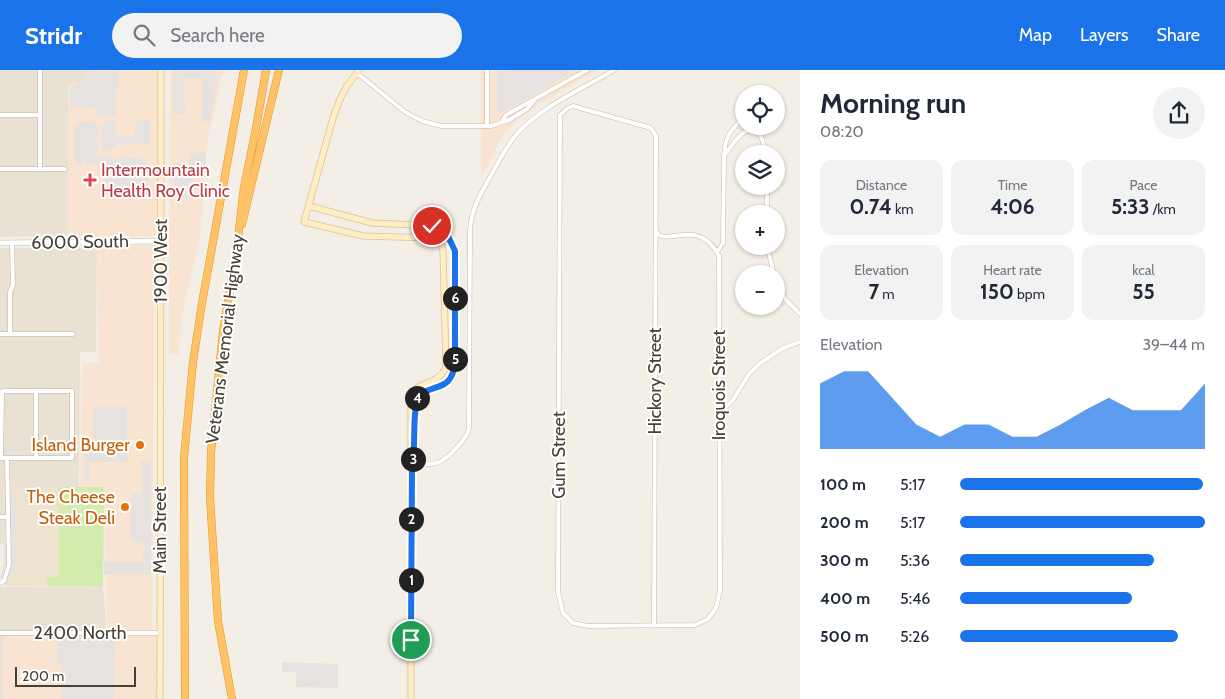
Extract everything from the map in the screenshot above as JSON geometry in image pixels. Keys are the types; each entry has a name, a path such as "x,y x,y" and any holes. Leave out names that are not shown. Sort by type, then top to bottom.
{"highway":[{"name":"Veterans Memorial Highway","path":"184,699 184,458 193,362 243,70"},
{"name":"Veterans Memorial Highway","path":"232,699 218,621 210,498 211,452 219,361 244,187 266,70"},
{"path":"237,246 279,70"}],"main road":[{"name":"1900 West","path":"161,70 161,361"},
{"path":"358,72 343,92 333,118 303,225 363,236 432,238 439,241 442,246 446,364 439,378 420,386 412,394 411,699"},
{"path":"309,206 372,223 437,226 446,232 452,244 455,255 454,367 452,374 446,382 437,388 422,393 416,400 415,446 412,464"},
{"name":"Main Street","path":"160,699 161,361"}],"street":[{"path":"40,70 40,169"},
{"path":"487,70 487,126"},
{"path":"358,72 400,109 422,121 442,126 487,126 508,120 524,111 534,101 587,70"},
{"path":"412,464 432,464 445,460 465,438 470,427 470,230 472,215 478,199 506,149 524,126 542,112 614,70"},
{"name":"Hickory Street","path":"560,115 573,106 651,128 656,136 654,626"},
{"path":"0,115 40,115"},
{"name":"Gum Street","path":"560,115 558,592 563,613 573,623 588,626 696,625 708,619 716,608 720,590"},
{"name":"Iroquois Street","path":"720,590 719,256 717,252 723,243 724,143 727,134 735,126"},
{"path":"724,156 744,132 751,130 757,131 764,145"},
{"path":"0,170 65,169"},
{"path":"656,231 658,236 663,238 687,233 699,236 707,240 717,252"},
{"name":"6000 South","path":"0,242 161,241"},
{"path":"10,334 10,292 13,285 12,243"},
{"path":"785,298 800,314"},
{"path":"0,334 73,334"},
{"path":"720,414 733,400 749,374 758,364 783,348 800,342"},
{"path":"2,391 36,391 72,391 72,458 0,458 2,391"},
{"path":"36,391 36,458"},
{"path":"2,582 9,565 7,458"},
{"path":"0,517 8,517"},
{"name":"2400 North","path":"0,633 160,633"}],"shaded area":[{"path":"0,70 86,70 86,82 68,82 68,236 0,237"},
{"path":"86,70 158,70 157,236 68,236 68,82 85,82"},
{"path":"170,70 223,70 206,150 201,232 182,315 178,355 169,354"},
{"path":"481,70 598,70 539,104 519,119 502,137 481,180"},
{"path":"497,70 576,70 503,112 497,110"},
{"path":"87,71 118,71 115,116 96,117 96,108 70,107 70,88 75,87 75,84 87,81"},
{"path":"173,71 215,71 215,76 219,76 216,89 213,88 212,90 216,91 210,122 203,122 203,78 184,78 185,114 173,114 173,94 176,92 173,92"},
{"path":"105,120 116,120 116,136 135,136 136,120 149,120 149,144 119,144 101,151 101,126 105,126"},
{"path":"78,122 95,122 95,125 98,126 98,138 95,140 98,141 98,153 95,155 108,157 113,160 129,157 140,160 145,158 145,160 148,160 148,172 145,173 148,174 148,187 145,187 144,191 110,191 105,186 104,173 107,168 105,161 103,161 103,164 86,164 84,160 82,164 75,164 75,126 78,125"},
{"path":"189,153 206,153 205,177 193,176 192,192 204,192 204,195 174,197 174,163 189,164"},
{"path":"155,245 152,632 126,635 160,636 160,699 3,699 3,636 107,635 104,487 80,487 82,363 99,363 97,248"},
{"path":"0,248 97,248 96,352 80,352 79,487 8,544 0,544"},
{"path":"93,407 127,407 127,462 89,462 89,482 84,482 84,451 93,451"},
{"path":"141,461 151,461 151,575 104,575 104,562 143,562 144,543 131,542 131,494 142,493"},
{"path":"3,487 104,487 103,586 5,586"},
{"path":"4,494 16,494 17,563 9,582 0,578 4,563"},
{"path":"103,586 107,637 11,699 0,699 0,587"},
{"path":"115,640 114,699 61,699 62,667 57,661 57,641"},
{"path":"282,662 338,664 338,688 296,687 296,672 282,672"}],"green space":[{"path":"59,487 104,487 103,586 47,586 47,577 58,577"}],"place":[{"name":"Intermountain Health Roy Clinic","path":"90,180"},
{"name":"Island Burger","path":"140,445"},
{"name":"The Cheese Steak Deli","path":"125,507"}],"route":[{"path":"411,640 412,464 415,446 416,403 422,393 443,385 452,374 455,364 455,251 446,232 439,227 432,226"}]}
